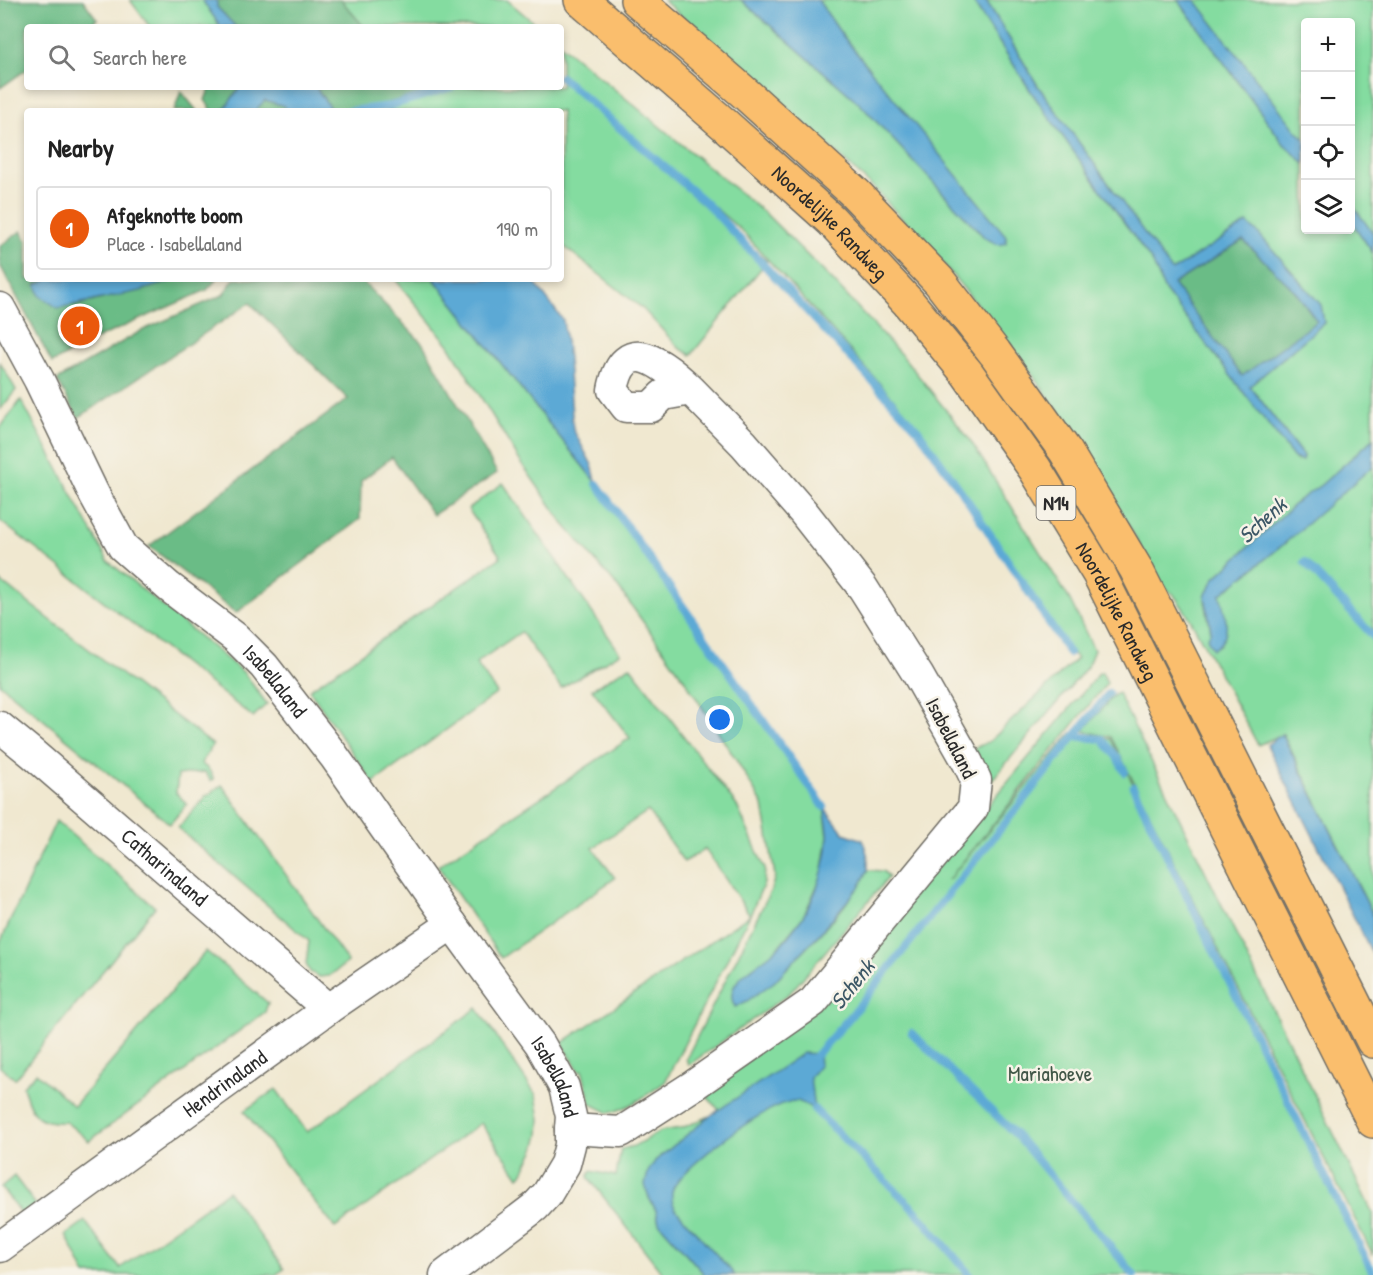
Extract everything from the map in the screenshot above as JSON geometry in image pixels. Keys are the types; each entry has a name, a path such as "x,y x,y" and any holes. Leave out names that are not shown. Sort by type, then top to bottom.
{"main road":[{"name":"Noordelijke Randweg","path":"581,0 831,220 909,302 968,373 1035,469 1099,574 1373,1121"},
{"name":"Noordelijke Randweg","path":"637,0 855,193 939,281 995,353 1066,452 1136,569 1373,1041"}],"street":[{"name":"Isabellaland","path":"0,308 123,547 236,638 264,666 334,756 452,924 521,1017 557,1072 571,1116 570,1129 621,1132 694,1086 813,1002 973,808 976,780 968,763 918,675 863,588 804,513 744,444 691,390"},
{"name":"Catharinaland","path":"0,727 328,1009"},
{"name":"Hendrinaland","path":"0,1247 328,1009 452,924"},
{"path":"445,1275 535,1208 548,1194 565,1164 570,1145 570,1129"}],"green space":[{"path":"0,0 83,0 97,19 90,24 24,24 24,71 0,88"},
{"path":"130,0 202,0 219,24 148,24"},
{"path":"217,0 341,0 361,24 233,24 217,7"},
{"path":"341,0 507,0 535,24 361,24"},
{"path":"663,0 741,0 859,103 985,238 937,153 842,35 818,0 972,0 1032,93 1153,263 1164,289 1297,461 1303,456 1250,386 1324,323 1321,305 1247,223 1172,272 1038,86 986,0 1178,0 1284,144 1301,160 1301,234 1355,234 1355,227 1373,253 1373,439 1321,485 1299,500 1215,578 1205,601 1211,632 1207,639 1220,645 1225,626 1225,614 1220,595 1284,544 1373,459 1373,915 1283,734 1258,745 1189,617 1174,595 1163,586 1083,446 1018,354 945,266 874,188 781,102"},
{"path":"1188,0 1373,0 1373,248 1355,223 1355,18 1301,18 1301,153"},
{"path":"564,47 767,215 835,283 905,359 970,440 1070,600 1094,650 1087,667 987,786 973,749 990,741 1077,658 919,427 743,232 564,76"},
{"path":"564,84 767,261 691,355 679,348 643,309 564,246 564,108 371,108 419,94 416,90 564,90"},
{"path":"209,90 238,90 225,108 210,108 205,100"},
{"path":"318,90 416,90 419,94 371,108 330,108"},
{"path":"181,91 195,108 175,108"},
{"path":"264,100 286,108 257,108"},
{"path":"21,231 24,236 24,282 41,282 36,284 76,306 166,282 214,282 207,290 100,337 52,363 0,265 0,246"},
{"path":"1243,240 1295,291 1318,321 1242,377 1173,284"},
{"path":"232,282 363,282 423,344 497,473 433,515 392,457 361,481 360,519 236,613 149,546 348,399 250,303 78,418 57,380 141,331 223,295"},
{"path":"397,282 436,282 597,484 824,807 828,836 822,875 803,917 774,952 739,979 774,982 825,929 849,900 868,870 883,871 889,877 790,993 689,1065 686,1059 771,890 775,876 763,805 684,679 618,587 563,523 520,461 449,345"},
{"path":"0,362 16,390 0,410"},
{"path":"21,400 108,561 244,673 267,704 253,717 0,521 0,428"},
{"path":"503,483 620,653 561,688 521,632 476,663 497,693 373,783 309,690 501,557 468,509"},
{"path":"0,581 213,745 201,763 214,779 211,781 205,772 178,775 176,793 187,804 170,824 0,684"},
{"path":"630,666 737,806 765,869 764,883 750,915 705,849 684,862 648,811 593,848 615,878 501,958 438,866 630,738 592,689"},
{"name":"Mariahoeve","path":"1102,672 1107,683 948,880 1071,733 1111,739 1373,1275 727,1275 649,1186 805,1054 719,1110 703,1092 977,819"},
{"path":"1118,693 1373,1214 1373,1255 1111,737 1083,731"},
{"path":"222,785 348,962 329,976 319,977 310,972 306,964 309,941 178,828 205,797"},
{"path":"56,821 155,907 15,1079 0,1067 0,943"},
{"path":"750,915 665,1082 617,1111 609,1113 591,1104 582,1070 579,1071 562,1043"},
{"path":"206,951 268,1003 265,1012 89,1141 66,1122 48,1121 36,1115 28,1103 23,1086 36,1073 74,1106"},
{"path":"477,1008 536,1095 540,1119 539,1135 535,1149 522,1174 519,1177 481,1123 335,1228 244,1111 276,1089 307,1132"},
{"path":"710,1116 655,1161 649,1198 656,1210 659,1223 705,1275 664,1275 588,1177 591,1171 616,1176 621,1149 634,1146 661,1131 682,1128"},
{"path":"14,1176 36,1205 22,1215 1,1187"},
{"path":"228,1191 284,1269 275,1275 86,1275 66,1235 85,1221 120,1268"}],"water":[{"path":"202,0 217,0 217,7 233,24 219,24"},
{"path":"741,0 818,0 842,35 1006,236 1006,243 999,245 985,238 859,103"},
{"path":"972,0 986,0 1038,86 1172,271 1247,223 1321,305 1324,323 1250,386 1303,456 1302,461 1294,458 1164,289 1153,263 1032,93","holes":["1243,240 1295,291 1317,321 1242,376 1173,284"]},
{"path":"1178,0 1195,0 1301,135 1301,160 1284,144"},
{"path":"238,90 318,90 330,108 285,108 265,100 258,108 225,108"},
{"path":"1355,209 1373,233 1373,253 1355,227"},
{"path":"42,282 168,282 140,291 58,308 40,296 36,285"},
{"path":"436,282 534,282 563,320 573,429 592,465 597,484"},
{"path":"1373,439 1373,466 1284,544 1220,595 1226,617 1226,632 1220,644 1213,649 1207,639 1211,631 1205,596 1215,578 1299,500 1321,485"},
{"path":"1282,734 1373,915 1373,955 1267,745"},
{"path":"824,807 844,833 863,840 868,857 868,870 860,886 774,982 735,1007 732,998 736,983 772,953 792,932 812,900 823,867 827,845 828,832"},
{"path":"803,1053 819,1054 820,1065 810,1077 814,1109 797,1101 769,1110 710,1151 680,1179 673,1189 672,1201 677,1211 735,1275 705,1275 659,1223 645,1185 648,1172 655,1161 710,1116"}],"waterway":[{"path":"564,80 706,203 918,430 1069,653"},
{"path":"374,108 390,106 442,90"},
{"path":"597,484 824,807"},
{"path":"1305,562 1373,636"},
{"name":"Schenk","path":"812,1060 850,1017 1109,693"},
{"path":"1074,736 1102,739 1117,757 1125,772"},
{"path":"1133,787 1373,1273"},
{"path":"912,1033 1018,1137 1134,1275"},
{"path":"814,1109 915,1210 970,1275"}],"place":[{"name":"Afgeknotte boom","path":"80,326"}]}
